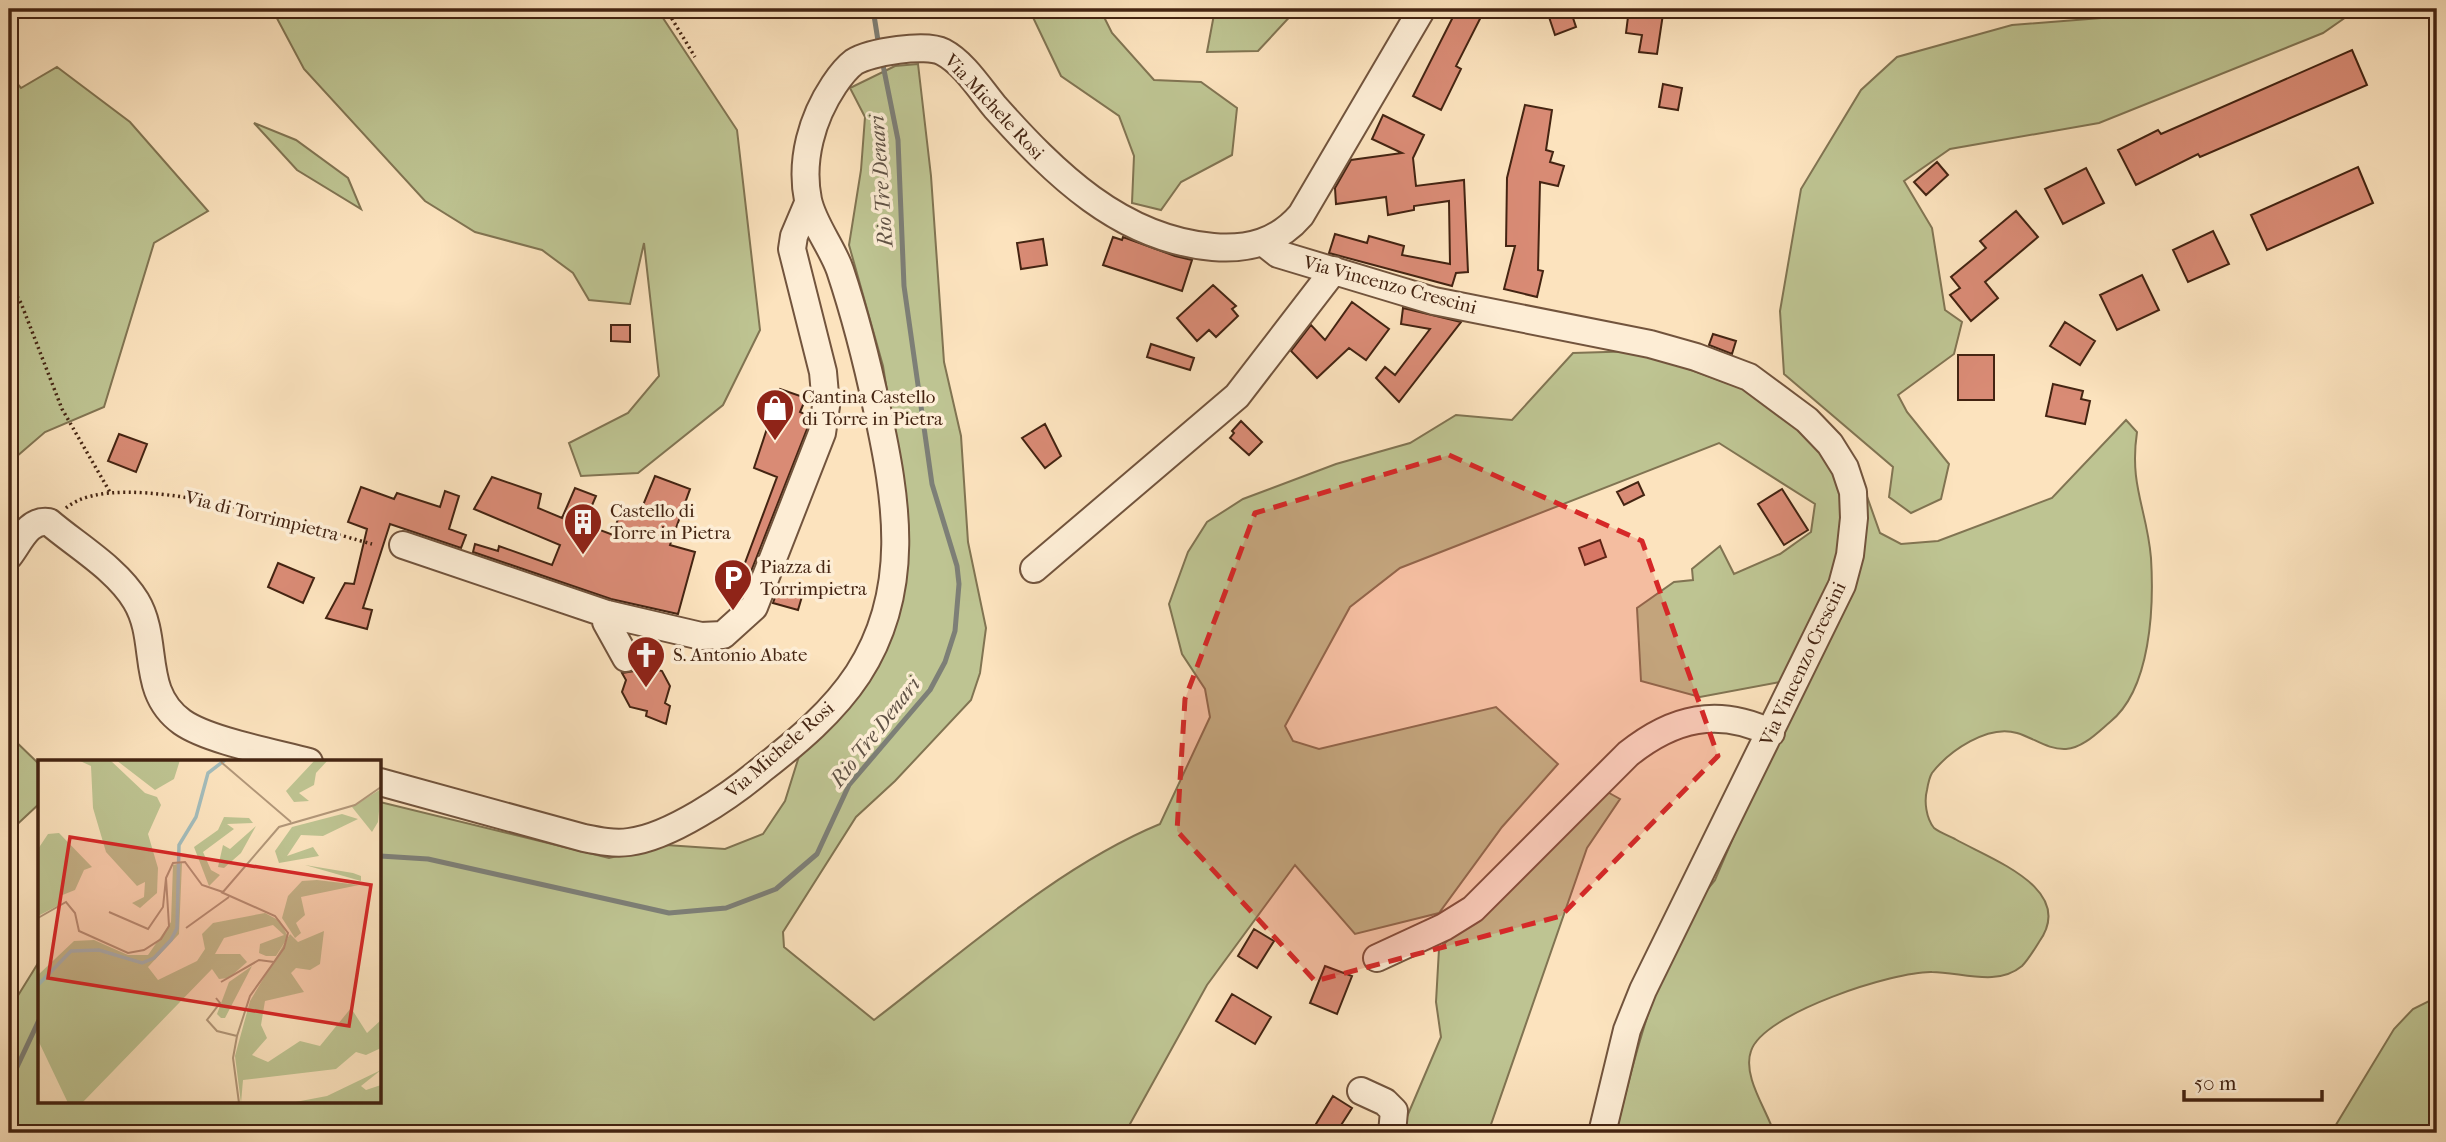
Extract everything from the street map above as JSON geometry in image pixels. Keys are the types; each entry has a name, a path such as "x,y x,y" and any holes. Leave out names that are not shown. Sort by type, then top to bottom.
{"street":[{"name":"Via Michele Rosi","path":"382,783 584,838 612,843 633,842 725,800 792,745 848,689 869,655 889,605 896,567 896,517 892,479 869,371 838,264 808,203 808,152 817,116 845,70 871,55 923,48 941,51 956,61 1060,176 1109,211 1154,233 1192,244 1228,248 1264,243 1285,232 1307,207 1422,9"},
{"path":"402,545 607,614 701,636 723,635 733,628 754,607 822,433 826,406 823,372 793,256 794,236 808,203"},
{"name":"Via Vincenzo Crescini","path":"1264,243 1278,254 1434,301 1650,344 1696,357 1749,377 1789,405 1823,435 1841,460 1852,485 1852,544 1834,606 1643,990 1624,1040 1602,1133"},
{"path":"1034,569 1237,396 1334,270"},
{"path":"9,556 31,526 41,522 49,523 117,579 136,601 145,621 153,681 173,714 190,727 302,760"},
{"path":"607,614 606,622 626,658"},
{"path":"1377,958 1428,935 1473,909 1628,754 1652,736 1681,725 1730,718 1771,733"},
{"path":"1361,1091 1385,1102 1394,1111 1392,1133"}],"path":[{"path":"666,9 695,57"},
{"path":"9,282 21,303 62,410 111,495"},
{"name":"Via di Torrimpietra","path":"49,523 76,500 111,495 164,494 210,499 372,544"}],"highlighted area":[{"path":"1449,455 1642,541 1718,756 1561,916 1315,981 1177,831 1185,699 1255,513"}],"green space":[{"path":"272,9 657,9 737,130 760,330 723,405 638,473 581,476 569,443 628,413 659,376 644,243 630,304 589,300 573,273 542,250 475,232 425,201 304,69"},
{"path":"1029,9 1100,9 1112,33 1154,80 1201,82 1237,108 1232,155 1181,182 1161,210 1132,203 1134,156 1119,116 1061,76"},
{"path":"1215,9 1297,9 1258,51 1207,52"},
{"path":"2215,9 2328,9 2349,15 2323,33 2099,123 1950,149 1904,181 1932,228 1945,310 1962,322 1954,354 1898,395 1907,412 1949,464 1941,499 1911,513 1889,497 1893,467 1784,374 1780,311 1801,189 1861,90 1897,57 2012,25"},
{"path":"918,64 931,176 944,362 961,436 968,542 986,628 980,673 971,700 895,781 856,817 783,932 784,947 874,1020 1048,887 1122,842 1160,824 1210,717 1205,689 1182,654 1169,604 1188,552 1207,522 1243,499 1336,464 1410,443 1456,415 1512,420 1573,353 1639,351 1771,399 1846,479 1838,583 1785,681 1700,697 1641,681 1637,608 1674,582 1693,580 1692,569 1720,546 1734,574 1780,554 1811,532 1815,504 1719,443 1400,568 1350,607 1285,726 1293,741 1319,749 1496,707 1558,764 1502,827 1439,913 1355,934 1295,865 1207,985 1125,1133 9,1133 9,1010 38,963 38,1104 382,1104 382,802 609,858 666,845 725,849 763,834 785,801 800,753 863,684 904,498 883,366 849,245 861,170 865,117 850,88 895,66"},
{"path":"57,67 130,122 208,211 154,243 104,407 45,432 9,463 9,74 21,88"},
{"path":"254,123 296,140 348,178 361,209 297,170"},
{"path":"2126,420 2137,432 2135,468 2149,541 2152,578 2147,646 2134,689 2124,707 2110,722 2090,739 2072,748 2053,748 2006,731 1994,732 1970,741 1948,756 1932,773 1926,794 1927,814 1934,828 2008,867 2025,878 2039,892 2047,906 2048,923 2029,958 2022,966 2001,976 1979,977 1932,972 1890,979 1832,997 1779,1022 1761,1037 1751,1051 1749,1061 1752,1082 1774,1133 1616,1133 1642,1035 1666,966 1680,934 1715,880 1773,745 1864,488 1880,533 1901,544 1938,541 2052,498"},
{"path":"9,735 38,763 38,805 9,832"},
{"path":"1602,789 1620,799 1587,848 1488,1133 1400,1133 1441,1037 1436,1002 1439,949"},
{"path":"2437,997 2437,1133 2331,1133 2394,1029 2413,1009"}],"building":[{"path":"1457,9 1485,9 1456,66 1461,69 1441,110 1413,96"},
{"path":"1570,9 1576,27 1555,35 1548,14"},
{"path":"1629,9 1663,14 1657,54 1639,52 1642,35 1626,33"},
{"path":"2352,50 2367,85 2200,157 2198,154 2136,185 2118,150 2158,130 2161,134"},
{"path":"1663,84 1682,88 1678,110 1659,107"},
{"path":"1525,105 1552,110 1546,150 1553,152 1550,162 1564,166 1558,186 1540,182 1538,270 1543,271 1537,297 1504,289 1515,246 1506,246 1507,178"},
{"path":"1383,115 1424,135 1413,158 1416,186 1464,180 1468,272 1456,273 1452,286 1329,253 1335,234 1367,243 1369,236 1404,246 1402,255 1450,264 1449,201 1414,206 1414,210 1388,215 1386,197 1336,204 1335,188 1351,160 1402,153 1372,139"},
{"path":"1937,162 1948,175 1926,195 1914,182"},
{"path":"2358,167 2373,203 2267,250 2251,215"},
{"path":"2086,168 2104,203 2063,224 2045,189"},
{"path":"2016,211 2038,237 1985,282 1998,298 1971,321 1950,295 1960,288 1951,277 1986,248 1980,241"},
{"path":"2213,231 2229,264 2188,282 2173,250"},
{"path":"1113,237 1122,240 1123,237 1192,260 1182,291 1103,265"},
{"path":"1043,239 1047,265 1021,269 1017,243"},
{"path":"2142,275 2159,310 2117,330 2100,295"},
{"path":"1213,285 1236,306 1232,309 1238,316 1216,337 1209,330 1197,341 1177,318"},
{"path":"1352,302 1389,329 1366,360 1349,348 1317,378 1291,351 1311,325 1325,340"},
{"path":"1403,308 1461,322 1399,402 1376,378 1385,367 1395,375 1430,329 1401,324"},
{"path":"2065,322 2095,341 2080,365 2050,346"},
{"path":"611,325 630,325 630,342 611,341"},
{"path":"1713,334 1736,341 1732,354 1709,345"},
{"path":"1151,344 1194,358 1190,370 1147,357"},
{"path":"1958,355 1994,355 1994,400 1958,400"},
{"path":"2053,384 2083,391 2081,399 2090,401 2085,424 2046,416"},
{"path":"780,389 806,398 800,412 809,416 807,429 750,574 742,571 777,477 754,468"},
{"path":"1241,421 1262,442 1249,455 1230,438 1234,433 1232,431"},
{"path":"1045,424 1061,456 1045,468 1022,438"},
{"path":"119,434 147,444 136,472 108,461"},
{"name":"Castello di Torre in Pietra","path":"655,476 690,489 670,545 695,552 678,614 611,599 473,552 475,544 498,551 499,546 552,565 560,545 474,509 492,477 541,494 538,508 562,518 575,488 596,496 584,524 613,535 622,506 639,515"},
{"path":"1638,482 1644,495 1624,505 1617,492"},
{"path":"361,487 394,499 397,493 440,507 445,491 459,496 449,529 466,535 461,548 390,524 363,608 372,610 367,629 326,618 345,583 354,584 367,529 348,522"},
{"path":"1782,489 1808,530 1784,545 1758,504"},
{"path":"1600,540 1606,557 1585,565 1579,548"},
{"path":"278,563 314,578 303,603 268,587"},
{"path":"779,586 803,593 798,610 773,603"},
{"name":"S. Antonio Abate","path":"644,656 651,668 662,671 670,686 665,703 670,706 666,724 646,716 647,711 630,707 622,692 626,680 622,673 634,671"},
{"path":"1254,929 1274,941 1257,968 1238,956"},
{"path":"1325,966 1352,976 1337,1014 1310,1003"},
{"path":"1232,994 1271,1017 1255,1044 1216,1021"},
{"path":"1333,1096 1352,1108 1336,1133 1329,1133 1316,1124"}],"waterway":[{"name":"Rio Tre Denari","path":"873,9 879,47"},
{"name":"Rio Tre Denari","path":"382,856 428,859 669,913 726,908 776,889 817,854 849,785 930,690 945,662 955,631 959,584 957,566 932,484 904,286 898,140 882,60"},
{"name":"Rio Tre Denari","path":"9,1084 38,1022"}],"place":[{"name":"Cantina Castello di Torre in Pietra","path":"775,442"},
{"name":"Castello di Torre in Pietra","path":"583,556"},
{"name":"Piazza di Torrimpietra","path":"733,612"},
{"name":"S. Antonio Abate","path":"646,689"}]}
